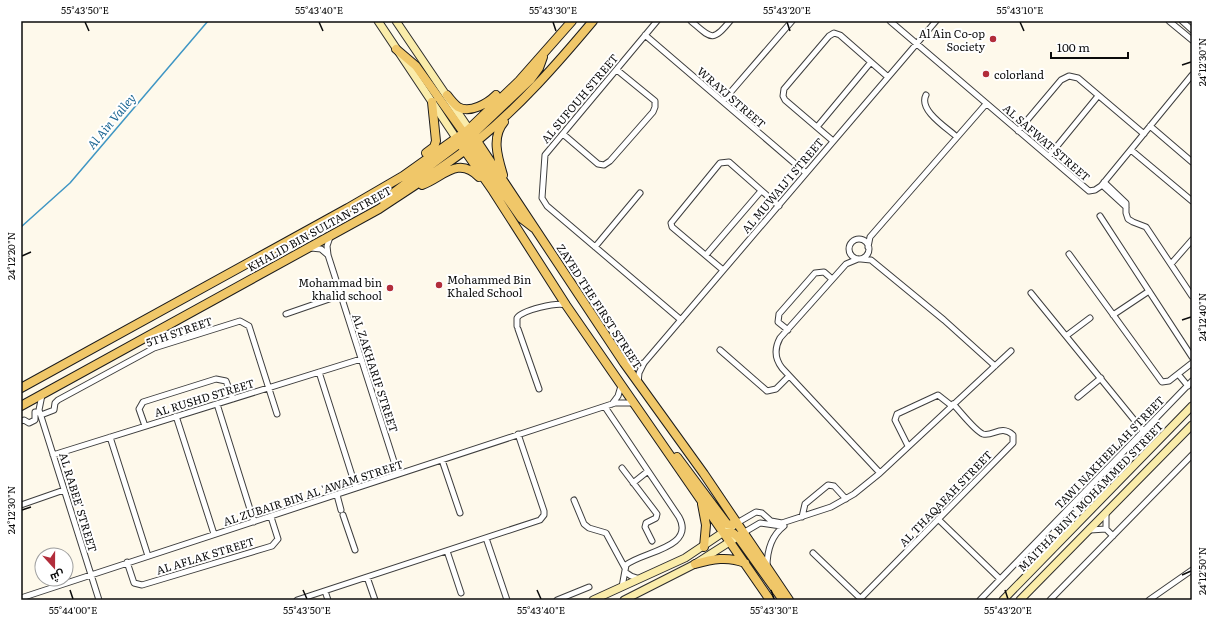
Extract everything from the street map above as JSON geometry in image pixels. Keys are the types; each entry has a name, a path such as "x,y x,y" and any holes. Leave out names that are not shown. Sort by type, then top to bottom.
{"main road":[{"name":"ZAYED THE FIRST STREET","path":"378,21 432,102 505,182 624,363 737,522 737,537 745,563 770,600"},
{"name":"ZAYED THE FIRST STREET","path":"396,21 447,95 493,191 556,290 724,533"},
{"name":"KHALID BIN SULTAN STREET","path":"23,405 379,209 411,188 467,139 572,21"},
{"name":"KHALID BIN SULTAN STREET","path":"21,388 327,220 467,139 521,101 551,71 593,21"},
{"path":"396,49 416,66 521,218 530,227 536,229"},
{"path":"379,209 392,194 467,139 531,79 539,68 543,55"},
{"path":"447,95 459,107 471,108 487,103 505,86 519,81"},
{"path":"505,182 499,158 497,134 499,127 521,101"},
{"path":"402,176 412,163 436,144 432,102"},
{"path":"411,188 430,181 449,170 465,168 474,172 493,191"},
{"name":"MAITHA BINT MOHAMMED STREET","path":"1003,600 1192,406"},
{"name":"MAITHA BINT MOHAMMED STREET","path":"1020,600 1192,424"},
{"path":"668,451 682,461 727,524 732,525 737,522"},
{"path":"699,496 706,525 704,546"},
{"path":"593,600 685,558 724,533 737,522"},
{"path":"724,533 733,533 737,537 783,600"},
{"name":"ZAYED THE FIRST STREET","path":"737,537 768,568 789,600"},
{"path":"624,600 695,564 737,537"},
{"path":"695,564 725,558 745,563"}],"street":[{"name":"AL SUFOUH STREET","path":"657,21 545,155 542,198 547,206 680,320"},
{"path":"691,21 707,34 713,36 719,34 730,21"},
{"path":"723,101 792,21"},
{"name":"AL SAFWAT STREET","path":"890,21 1085,189 1094,190 1103,183 1185,82 1192,70"},
{"name":"AL MUWAIJ'I STREET","path":"638,383 639,372 644,363 936,21"},
{"path":"1170,21 1192,40"},
{"path":"1182,21 1192,30"},
{"path":"833,141 785,100 783,94 784,89 828,36 834,33 840,35 888,77"},
{"name":"WRAYJ STREET","path":"645,35 806,173"},
{"path":"817,127 871,62"},
{"path":"563,134 598,164 604,165 608,164 653,112 656,107 655,102 617,70"},
{"path":"1018,131 1065,77 1069,76 1078,78 1144,134"},
{"name":"AL SAFWAT STREET","path":"1185,82 1192,76"},
{"path":"926,95 924,103 926,109 957,137"},
{"path":"1048,156 1098,96"},
{"path":"880,473 778,363 776,356 777,344 846,264 866,256 870,237 986,104"},
{"path":"1150,126 1192,162"},
{"path":"1131,150 1192,201"},
{"path":"723,270 672,227 670,223 720,163 729,162 779,206"},
{"path":"1103,183 1126,204 1128,219 1146,226 1192,296"},
{"path":"706,255 761,191"},
{"path":"595,247 640,193"},
{"path":"1100,216 1192,357"},
{"name":"AL ZAKHARIF STREET","path":"332,234 328,242 328,254 398,474"},
{"path":"846,264 851,242 870,237"},
{"path":"860,239 866,242 871,260"},
{"path":"1171,264 1192,240"},
{"path":"308,248 316,248 328,254"},
{"path":"849,252 852,257 871,260 944,320 995,366"},
{"path":"1069,254 1162,382 1166,382 1179,374 1192,363"},
{"path":"788,330 778,322 778,314 815,273 824,272 832,279"},
{"path":"550,305 555,300 556,290"},
{"path":"1114,315 1149,291"},
{"path":"1031,293 1144,432"},
{"path":"286,314 341,295"},
{"path":"539,389 518,327 517,318 521,314 550,305 566,305"},
{"path":"1066,336 1090,318"},
{"name":"5TH STREET","path":"21,421 24,420 29,423 35,420 35,412 40,413 54,410 55,403 58,400 144,353 240,322 248,326 277,414"},
{"path":"720,350 766,391 776,389 789,376"},
{"path":"737,522 756,512 762,513 771,521 782,523 802,517 846,499 880,473 1011,351"},
{"name":"AL RUSHD STREET","path":"53,455 361,359"},
{"path":"624,363 634,365 644,363"},
{"path":"319,372 356,488"},
{"path":"1179,374 1190,383"},
{"path":"1078,397 1101,378"},
{"path":"144,426 139,409 143,402 216,379 226,381 233,399"},
{"name":"TAWI NAKHEELAH STREET","path":"980,600 1043,538 1190,383"},
{"path":"611,404 618,396 621,386"},
{"name":"AL RABEE' STREET","path":"42,395 40,413 99,600"},
{"path":"908,446 895,420 897,414 938,395 953,405"},
{"name":"AL ZUBAIR BIN AL 'AWAM STREET","path":"22,598 127,562 271,517 611,404 623,402 634,403"},
{"path":"217,404 254,522"},
{"path":"23,405 32,405 40,413"},
{"name":"AL THAQAFAH STREET","path":"861,599 1014,441 1013,435 1007,431 997,430 985,434 979,431 953,405"},
{"path":"604,407 679,517 682,531 675,543 628,564 625,570 622,587"},
{"path":"176,416 214,534"},
{"path":"297,600 538,521 544,515 544,511 518,434"},
{"path":"110,437 148,556"},
{"path":"1050,600 1192,455"},
{"path":"442,460 460,513"},
{"path":"622,468 657,514 656,518 646,523 645,527 652,541"},
{"path":"633,483 648,471"},
{"path":"802,517 805,504 828,485 834,486 846,499"},
{"path":"21,505 64,490"},
{"path":"337,495 355,550"},
{"path":"574,500 584,524 589,528 606,533 625,570 634,577 640,578"},
{"path":"1107,512 1106,529 1113,536"},
{"name":"AL AFLAK STREET","path":"127,562 134,583 140,585 272,546 278,539 271,517"},
{"path":"768,568 768,557 774,536 784,526 802,517"},
{"path":"938,519 1000,580"},
{"path":"737,537 760,523 784,526"},
{"path":"1089,530 1106,529"},
{"path":"486,538 508,600"},
{"path":"1043,538 1052,542 1060,541"},
{"path":"1043,538 1046,555"},
{"path":"447,550 461,592"},
{"path":"813,553 861,599"},
{"path":"1149,600 1156,598 1192,570"},
{"path":"367,577 375,600"},
{"path":"558,600 590,588"},
{"path":"325,591 328,600"}],"waterway":[{"name":"Al Ain Valley","path":"21,227 70,183 208,21"}],"place":[{"name":"Al Ain Co-op Society","path":"993,39"},
{"name":"colorland","path":"986,74"},
{"name":"Mohammed Bin Khaled School","path":"439,285"},
{"name":"Mohammad bin khalid school","path":"390,288"}]}
